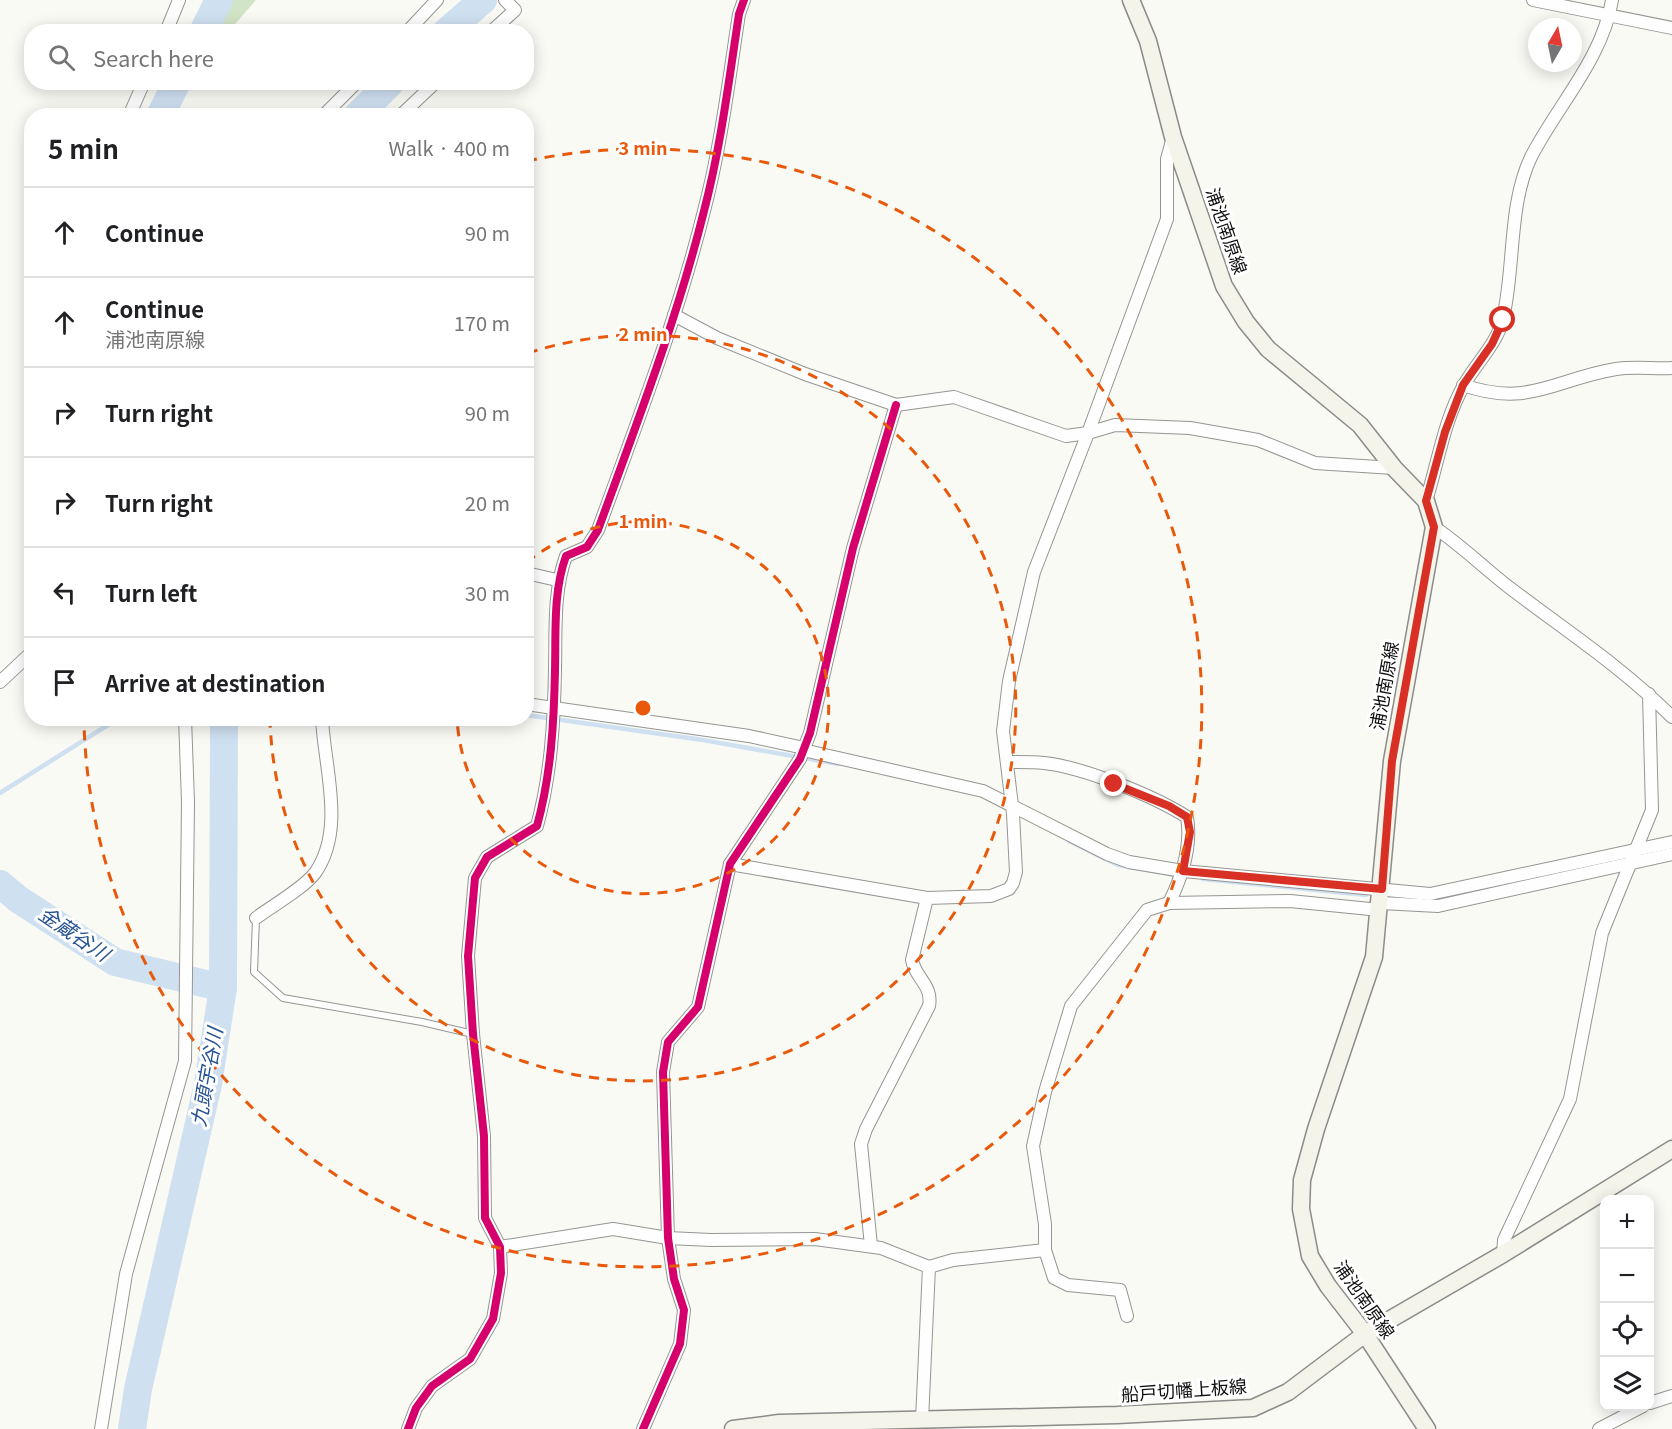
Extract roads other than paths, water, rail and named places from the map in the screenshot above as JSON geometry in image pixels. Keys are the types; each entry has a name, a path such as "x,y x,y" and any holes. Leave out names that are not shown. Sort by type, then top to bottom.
{"main road":[{"name":"浦池南原線","path":"1131,0 1148,41 1173,137 1224,286 1246,322 1268,349 1360,425 1394,468 1426,501 1434,527 1392,761 1381,901 1374,957 1302,1180 1301,1209 1310,1256 1328,1286 1365,1334 1427,1429"},
{"name":"船戸切幡上板線","path":"733,1429 779,1424 856,1425 922,1420 1117,1422 1253,1407 1288,1392 1365,1334 1503,1254 1672,1149"}],"street":[{"path":"169,24 179,0"},
{"path":"414,24 437,0"},
{"path":"500,24 515,10 506,0"},
{"path":"408,1429 416,1408 432,1386 470,1359 493,1319 501,1274 500,1247 485,1218 484,1136 472,1034 468,956 475,878 487,857 537,826 548,785 553,714 557,580 566,556 587,547 598,531 674,315 705,210 722,128 739,14 744,0"},
{"path":"1533,0 1672,28"},
{"path":"1426,501 1445,432 1463,385 1492,344 1503,320 1516,214 1531,159 1599,40 1612,0"},
{"path":"133,108 140,90"},
{"path":"331,108 349,90"},
{"path":"408,108 428,90"},
{"path":"730,864 927,898 991,896 1009,889 1016,872 1012,809 1003,731 1009,681 1034,572 1167,219 1167,159 1173,137"},
{"path":"674,315 717,338 805,374 896,405 954,398 1066,436 1088,433 1115,425 1190,429 1258,440 1315,463 1394,468"},
{"path":"1463,385 1489,394 1527,394 1618,368 1672,368"},
{"path":"643,1429 680,1344 684,1310 674,1279 668,1238 663,1072 668,1042 698,1007 730,864 802,753 817,708 853,548 896,405"},
{"path":"1434,527 1649,694 1672,717"},
{"path":"534,575 557,580"},
{"path":"0,682 24,660"},
{"path":"1503,1254 1504,1240 1570,1099 1602,933 1652,810 1649,694"},
{"path":"534,707 553,714 749,736 802,753 945,781 983,791 1012,809 1129,862 1182,875 1381,901"},
{"path":"101,1429 126,1274 185,1061 188,802 184,726"},
{"path":"256,918 314,874 324,853 331,816 331,786 323,726"},
{"path":"1007,762 1046,763 1079,772 1169,806 1187,817 1190,832 1182,875 1169,903"},
{"path":"1634,856 1672,842"},
{"path":"1127,1316 1120,1290 1068,1285 1054,1278 1045,1250 1045,1224 1034,1146 1045,1092 1071,1006 1147,910 1169,903 1381,901 1453,891 1634,856 1672,854"},
{"path":"871,1246 861,1144 866,1129 929,1006 930,990 913,967 912,960 927,898"},
{"path":"500,1247 613,1229 668,1238 815,1239 871,1246 929,1267 953,1260 1045,1250"},
{"path":"922,1420 929,1267"},
{"path":"1654,1402 1672,1396"},
{"path":"1599,1429 1635,1411"}],"lane":[{"path":"256,918 254,972 283,998 422,1022 472,1034"}],"waterway":[{"name":"九頭宇谷川","path":"207,24 219,0"},
{"path":"455,24 483,0"},
{"name":"九頭宇谷川","path":"164,108 173,90"},
{"path":"365,108 383,90"},
{"path":"534,716 703,740 838,764"},
{"path":"0,793 106,726"},
{"name":"九頭宇谷川","path":"132,1429 138,1389 208,1084 223,988 224,726"},
{"path":"1069,841 1118,865 1180,876"},
{"path":"1203,879 1366,895"},
{"name":"金蔵谷川","path":"0,884 18,899 115,962 223,988"}]}
